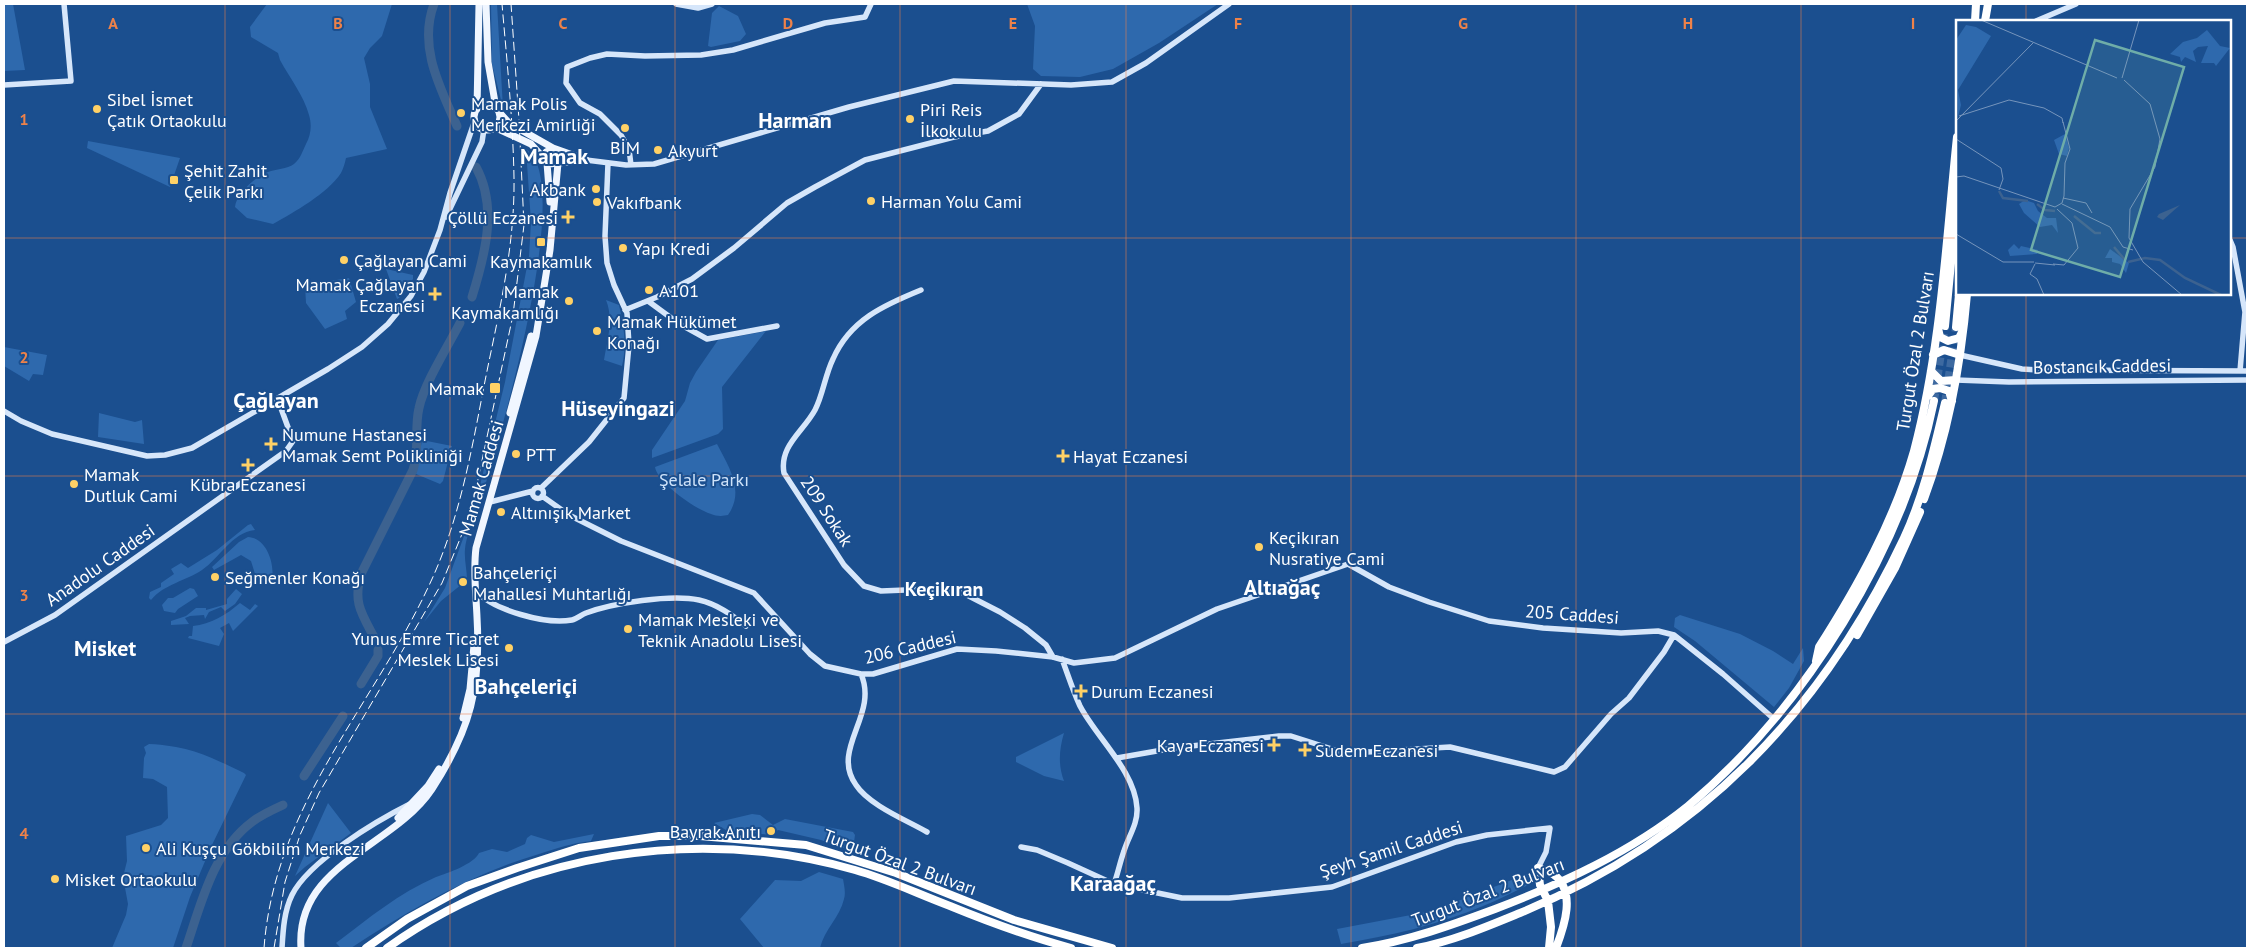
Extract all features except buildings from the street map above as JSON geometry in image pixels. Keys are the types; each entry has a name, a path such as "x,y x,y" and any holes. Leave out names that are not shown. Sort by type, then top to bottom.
{"highway":[{"path":"1975,20 1976,4"},
{"path":"1985,20 1988,4"},
{"name":"Turgut Özal 2 Bulvarı","path":"1941,325 1956,149"},
{"name":"Turgut Özal 2 Bulvarı","path":"1815,667 1819,647 1867,566 1893,510 1913,452 1941,325 1956,208"},
{"name":"Turgut Özal 2 Bulvarı","path":"1417,948 1476,931 1566,894 1656,841 1710,799 1770,742 1816,688 1829,668 1841,659 1864,625 1910,538 1936,466 1960,355 1960,295"},
{"name":"Turgut Özal 2 Bulvarı","path":"1960,327 1968,295"},
{"path":"1941,325 1940,337 1948,341 1959,338 1960,327"},
{"path":"1933,355 1944,350 1960,355"},
{"path":"1931,371 1940,381 1956,380"},
{"path":"1925,402 1930,392 1943,388 1949,391 1949,404"},
{"name":"Turgut Özal 2 Bulvarı","path":"1362,948 1388,944 1452,925 1560,884 1632,845 1687,807 1730,768 1796,694 1847,616 1894,523 1916,469 1928,430 1934,401"},
{"name":"Turgut Özal 2 Bulvarı","path":"366,948 407,919 467,886 517,868 579,848 659,836 700,836 806,845 896,873 1014,920 1112,948"},
{"name":"Turgut Özal 2 Bulvarı","path":"387,948 410,932 478,895 548,870 602,857 663,849 728,849 793,856 857,870 981,919 1071,948"},
{"path":"1538,868 1553,874 1566,894 1567,909 1556,948"},
{"path":"1538,868 1542,890 1548,901 1552,927 1549,948"},
{"path":"399,948 410,932"}],"main road":[{"path":"479,4 477,109 475,120 479,127 484,129 494,128 531,144 552,164 586,160"},
{"path":"486,4 488,62 500,119 494,128"},
{"path":"477,109 486,104 497,109 509,123 554,149 586,160"},
{"path":"547,161 546,152 554,149"},
{"path":"554,149 560,155 558,162"},
{"name":"Mamak Caddesi","path":"423,796 451,747 462,720 470,689 474,647 471,548 491,486 538,301 550,206 547,161"},
{"name":"Mamak Caddesi","path":"301,948 302,922 308,902 315,891 423,796 444,769 460,737 476,689 478,647 476,548 522,388 543,301 558,162"},
{"name":"Mamak Caddesi","path":"296,948 300,912 313,888 338,864 416,804"}],"street":[{"path":"4,84 71,80 64,4"},
{"path":"676,4 698,8 712,4"},
{"path":"631,165 629,149 621,135 600,114 580,103 566,83 567,68 590,58 607,54 695,56 733,50 825,23 865,17 871,4"},
{"path":"586,160 631,165 654,164 850,107 954,80 1071,85 1112,82 1146,63 1229,4"},
{"path":"2038,20 2076,4"},
{"path":"625,310 692,279 734,248 787,203 815,187 865,160 954,137 988,131 1019,114 1041,84"},
{"path":"440,230 450,193 475,120"},
{"path":"4,411 21,421 52,434 148,456 165,455 192,448 278,400 362,347 388,324 412,296 424,272 440,230 482,142 484,129"},
{"path":"490,502 533,491 536,487 541,488 589,442 624,398 629,345 625,310 614,285 608,263 605,236 608,162"},
{"path":"2231,242 2245,312 2240,371"},
{"name":"209 Sokak","path":"921,290 869,314 852,331 833,358 815,410 786,450 782,459 784,473 844,565 864,586 881,591 930,590 963,593 1000,612 1025,628 1046,645 1053,657"},
{"path":"648,301 678,323 707,339 777,326"},
{"name":"Bostancık Caddesi","path":"1960,355 2022,369 2247,371"},
{"name":"Bostancık Caddesi","path":"1956,380 2009,382 2247,380"},
{"name":"Anadolu Caddesi","path":"4,642 55,615 286,451 293,441 278,400"},
{"path":"533,491 535,497 542,496 541,488"},
{"name":"206 Caddesi","path":"542,496 569,515 620,541 754,593 810,654 825,666 861,674 873,674 957,649 996,650 1053,657 1074,663 1115,658 1217,609 1348,564"},
{"name":"205 Caddesi","path":"1348,564 1389,587 1489,621 1543,628 1621,633 1658,632 1674,635"},
{"path":"476,591 490,603 512,612 534,618 563,621 574,620 585,614 633,602 682,599 700,600 730,613 746,626"},
{"path":"1117,758 1174,748 1285,736 1351,753 1450,747 1554,772 1565,767 1611,714 1628,698 1664,652 1674,635 1723,674 1774,719"},
{"path":"1062,660 1080,706 1098,734 1117,758 1132,789 1137,807 1135,823 1124,850 1114,884"},
{"path":"861,674 865,683 865,703 860,722 853,734 849,749 848,763 851,778 864,794 927,832"},
{"path":"282,948 289,903 306,874 322,860 365,831 416,804"},
{"name":"Şeyh Şamil Caddesi","path":"1021,847 1038,850 1114,884 1182,898 1229,898 1332,887 1456,842 1487,835 1550,828 1546,852 1538,868"}],"green space":[{"path":"4,4 13,4 25,70 4,71"},
{"path":"267,4 392,4 382,36 370,48 364,58 370,84 370,107 387,149 346,158 341,173 335,181 310,202 273,224 247,218 235,207 236,202 247,186 258,177 268,172 288,167 296,162 308,141 311,126 304,101 280,60 278,53 251,37 250,27"},
{"path":"491,4 497,4 503,108 492,64"},
{"path":"1027,4 1218,4 1159,43 1113,69 1080,77 1041,76 1033,69 1035,26"},
{"path":"719,6 738,16 746,34 740,41 711,47 708,46 712,13"},
{"path":"88,141 180,158 170,187 87,148"},
{"path":"526,149 539,169 543,203 540,247 522,347 491,466 467,540 465,553 467,580 441,601 424,622 445,588 475,506 505,382 529,256 531,222"},
{"path":"386,269 413,275 413,279 397,299"},
{"path":"349,278 356,302 345,311 347,319 325,329 306,303 305,285"},
{"path":"606,300 619,305 624,336 622,366 604,360 610,322"},
{"path":"766,331 722,387 723,429 718,434 652,458 652,450 685,401 690,383 718,340"},
{"path":"4,347 47,355 43,375 33,374 29,381 4,366"},
{"path":"99,413 135,422 142,420 144,444 98,437"},
{"path":"422,440 452,446 443,481 440,484 416,474"},
{"name":"Şelale Parkı","path":"717,444 730,470 735,488 733,506 728,515 722,516 704,511 682,498 664,482 655,467"},
{"path":"251,524 255,530 247,532 232,541 202,570 162,590 151,600 149,598 150,592 161,587 161,583 174,574 171,569 181,563 188,568 217,550"},
{"path":"248,537 255,538 265,547 271,560 272,581 261,580 261,575 256,577 251,561 241,555 214,570 212,567 239,542"},
{"path":"190,588 194,589 198,596 175,613 164,611 162,605 168,598 173,598"},
{"path":"236,589 242,594 235,604 225,611 221,607 209,612 205,619 204,615 190,616 185,618 189,624 171,625 171,621 186,616 196,608 206,608 206,610 227,604 227,599"},
{"path":"240,603 250,610 255,604 258,606 233,631 229,623 220,628 224,634 219,646 188,638 192,636 193,626 218,618"},
{"path":"1680,615 1740,634 1793,664 1803,648 1804,661 1789,688 1774,707 1695,641 1674,627 1675,618"},
{"path":"1064,733 1060,757 1064,781 1044,776 1016,762 1016,757"},
{"path":"149,744 176,747 198,753 246,775 211,847 190,897 173,948 112,948 126,915 128,904 123,877 127,861 126,836 161,825 168,818 167,787 153,779 143,778 146,753 144,747"},
{"path":"328,803 351,833 295,876"},
{"path":"752,814 760,815 773,825 785,819 853,832 855,835 853,849 849,850 821,840 778,830 772,835 726,830 714,823"},
{"path":"594,834 591,841 565,846 514,862 465,882 419,906 351,948 341,948 336,943 397,898 422,883 454,871 472,861 479,853 492,849 507,852 525,844 527,838 531,835 554,842"},
{"path":"819,872 843,879 845,892 842,906 825,935 820,948 764,948 740,919 775,880 801,881"},
{"path":"1530,873 1531,879 1528,885 1466,913 1413,929 1341,944 1337,929 1432,911"}],"waterway":[{"path":"434,4 428,36 430,51 438,82 457,126"},
{"path":"472,297 485,248 488,215 483,182 476,167"},
{"path":"374,637 365,621 358,600 361,574 413,470 416,454 418,416 422,398 460,323"},
{"path":"361,684 378,656 378,650"},
{"path":"304,776 343,716"},
{"path":"186,948 203,896 227,848 252,822 283,805"}],"tunnel":[{"path":"1934,401 1945,326"},
{"path":"1945,403 1956,327"}],"railway":[{"path":"264,948 272,896 287,847 307,801 331,756 409,625 432,579 451,528 466,477 502,299 514,202 513,156 502,4"},
{"path":"274,948 285,882 300,835 319,793 442,583 471,512 513,315 524,225 511,4"}],"place":[{"name":"Sibel İsmet Çatık Ortaokulu","path":"97,109"},
{"name":"Mamak Polis Merkezi Amirliği","path":"461,113"},
{"name":"Piri Reis İlkokulu","path":"910,119"},
{"name":"BİM","path":"625,128"},
{"name":"Akyurt","path":"658,150"},
{"name":"Şehit Zahit Çelik Parkı","path":"174,180"},
{"name":"Akbank","path":"596,189"},
{"name":"Harman Yolu Cami","path":"871,201"},
{"name":"Vakıfbank","path":"597,202"},
{"name":"Çöllü Eczanesi","path":"568,217"},
{"name":"Kaymakamlık","path":"541,242"},
{"name":"Yapı Kredi","path":"623,248"},
{"name":"Çağlayan Cami","path":"344,260"},
{"name":"A101","path":"649,290"},
{"name":"Mamak Çağlayan Eczanesi","path":"435,294"},
{"name":"Mamak Kaymakamlığı","path":"569,301"},
{"name":"Mamak Hükümet Konağı","path":"597,331"},
{"name":"Mamak","path":"495,388"},
{"name":"Numune Hastanesi Mamak Semt Polikliniği","path":"271,444"},
{"name":"PTT","path":"516,454"},
{"name":"Hayat Eczanesi","path":"1063,456"},
{"name":"Kübra Eczanesi","path":"248,465"},
{"name":"Mamak Dutluk Cami","path":"74,484"},
{"name":"Altınışık Market","path":"501,512"},
{"name":"Keçikıran Nusratiye Cami","path":"1259,547"},
{"name":"Seğmenler Konağı","path":"215,577"},
{"name":"Bahçeleriçi Mahallesi Muhtarlığı","path":"463,582"},
{"name":"Mamak Mesleki ve Teknik Anadolu Lisesi","path":"628,629"},
{"name":"Yunus Emre Ticaret Meslek Lisesi","path":"509,648"},
{"name":"Durum Eczanesi","path":"1081,691"},
{"name":"Kaya Eczanesi","path":"1274,745"},
{"name":"Sudem Eczanesi","path":"1305,750"},
{"name":"Bayrak Anıtı","path":"771,831"},
{"name":"Ali Kuşçu Gökbilim Merkezi","path":"146,848"},
{"name":"Misket Ortaokulu","path":"55,879"}],"district":[{"name":"Harman","path":"795,120"},
{"name":"Mamak","path":"554,156"},
{"name":"Çağlayan","path":"276,400"},
{"name":"Hüseyingazi","path":"618,408"},
{"name":"Altıağaç","path":"1282,587"},
{"name":"Keçikıran","path":"944,589"},
{"name":"Misket","path":"105,648"},
{"name":"Bahçeleriçi","path":"526,686"},
{"name":"Karaağaç","path":"1113,883"}]}
